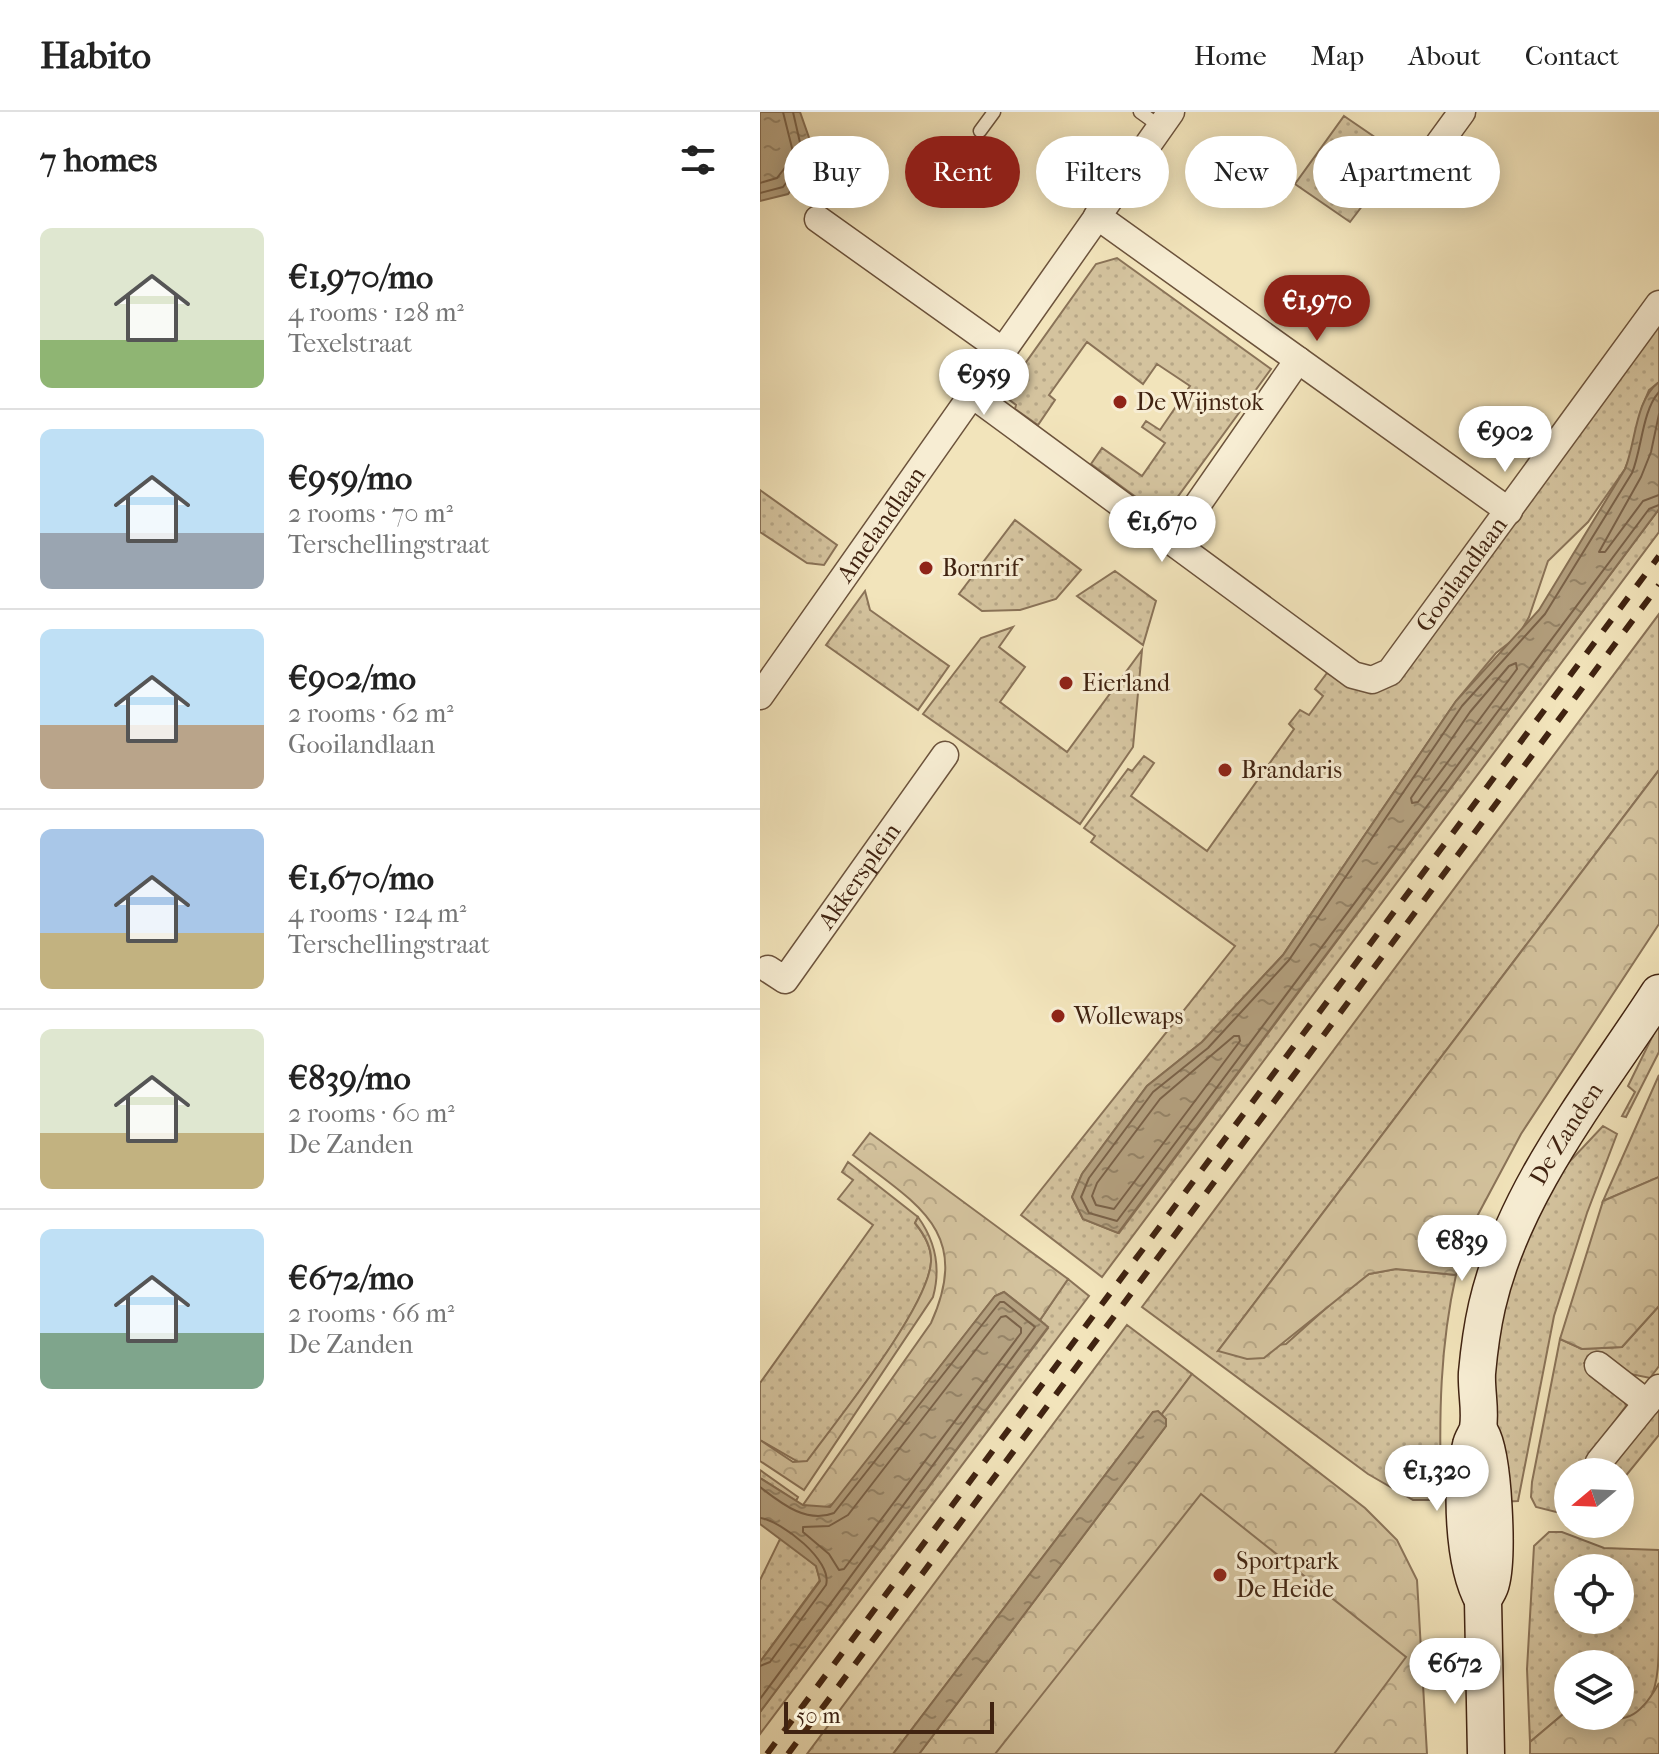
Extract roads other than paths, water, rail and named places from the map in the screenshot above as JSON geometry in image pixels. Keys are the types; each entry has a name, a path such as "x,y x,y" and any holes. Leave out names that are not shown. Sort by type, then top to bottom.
{"main road":[{"name":"De Zanden","path":"1486,1754 1483,1600 1473,1583 1467,1541 1466,1480 1471,1443 1478,1429 1482,1336 1492,1286 1510,1232 1547,1164 1659,993"}],"street":[{"path":"1444,136 1462,112"},
{"name":"Amelandlaan","path":"760,696 1097,216 1157,117"},
{"path":"1097,216 1509,511"},
{"path":"818,219 1003,351"},
{"name":"Gooilandlaan","path":"1173,540 1353,675 1372,680 1390,672 1659,304"},
{"path":"970,393 1173,540 1298,360"},
{"name":"Akkersplein","path":"763,970 785,980 945,755"},
{"path":"1598,1365 1653,1396 1602,1458"}],"lane":[{"path":"980,131 994,112"}],"water":[{"path":"760,112 800,112 808,136 784,136 784,195 760,201"},
{"path":"1659,382 1659,509 1118,1233 1083,1219 1072,1197 1082,1174 1147,1086 1202,1042 1283,955 1456,701 1539,610 1625,469 1645,399"},
{"path":"1004,1292 1048,1327 760,1712 760,1662 820,1581 816,1566 760,1524 760,1478 803,1505 830,1507 995,1296"},
{"path":"1158,1411 1166,1419 1166,1426 919,1754 893,1754 1153,1412"}],"railway":[{"path":"767,1754 1659,556"},
{"path":"788,1754 1659,585"}],"place":[{"name":"De Wijnstok","path":"1120,402"},
{"name":"Bornrif","path":"926,568"},
{"name":"Eierland","path":"1066,683"},
{"name":"Brandaris","path":"1225,770"},
{"name":"Wollewaps","path":"1058,1016"},
{"name":"Sportpark De Heide","path":"1220,1575"}]}
